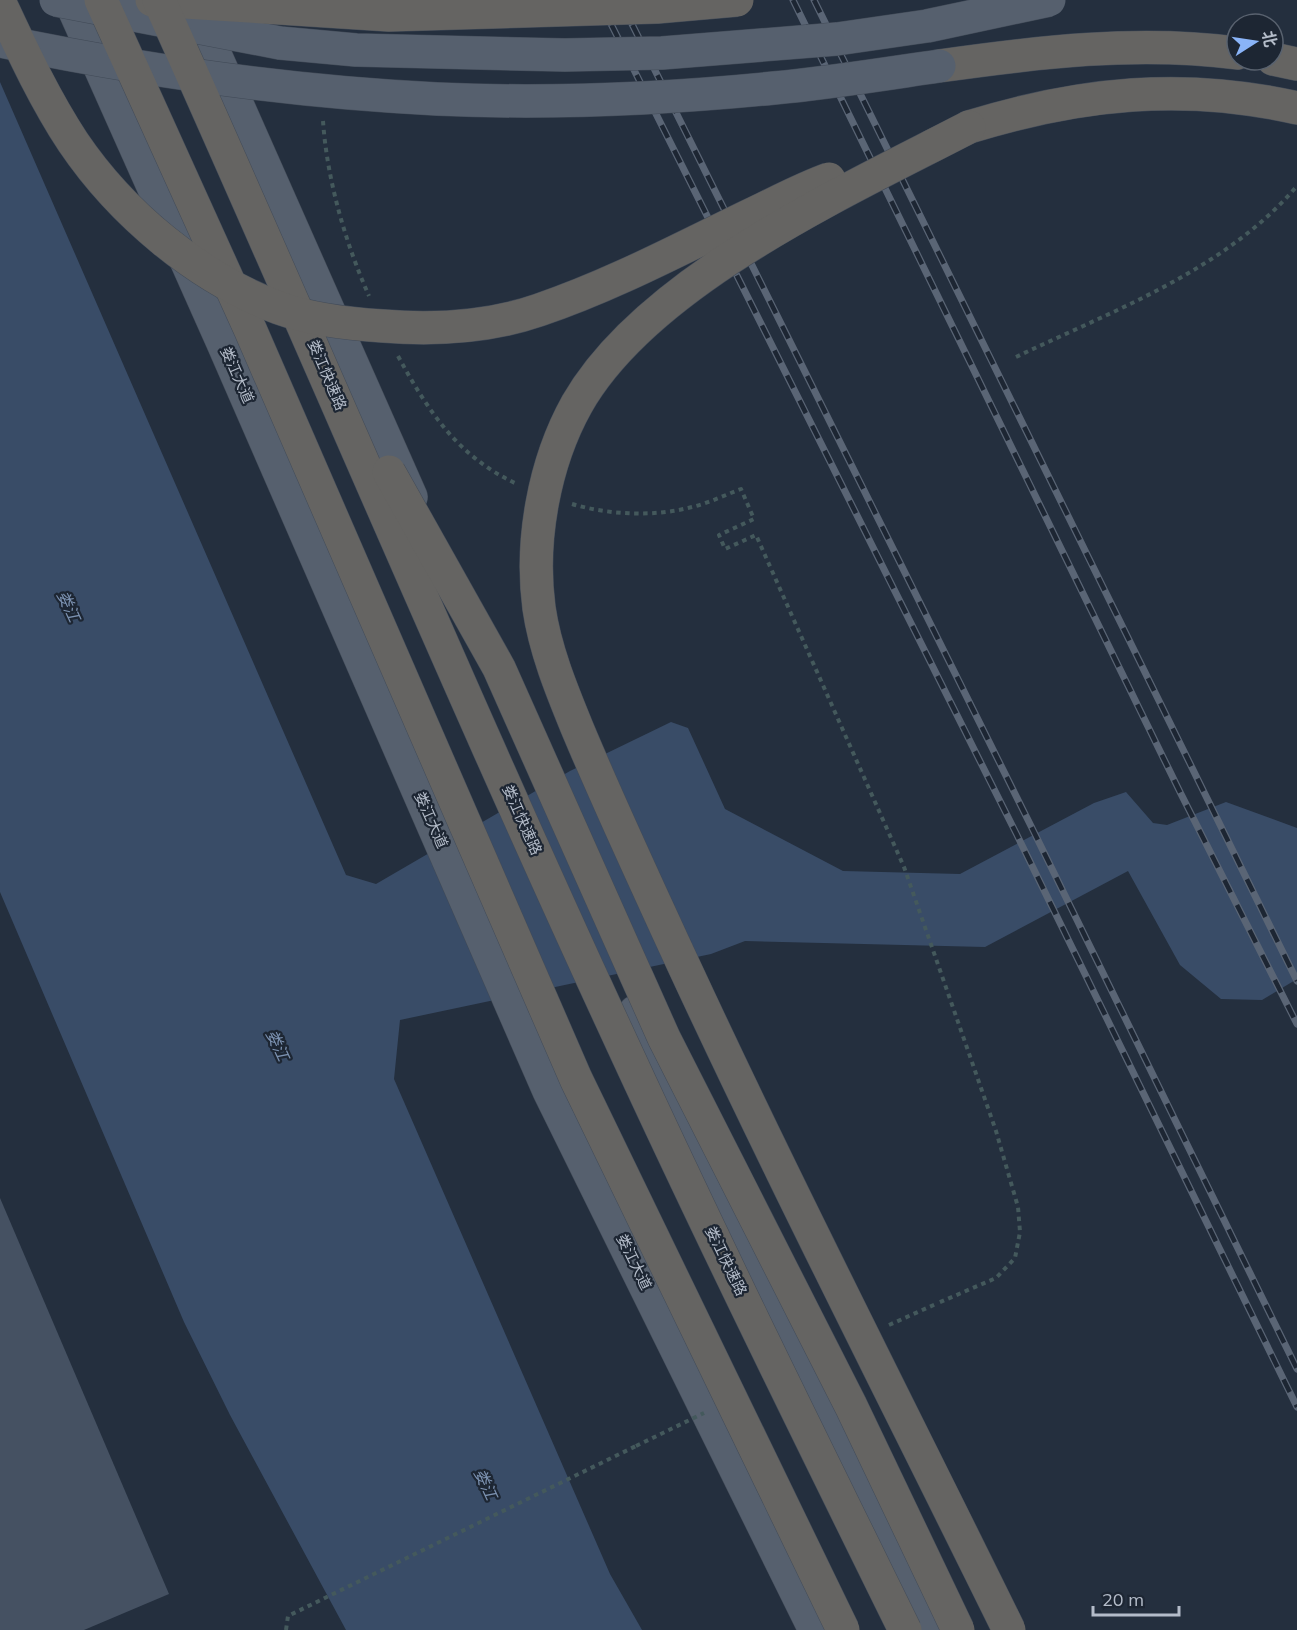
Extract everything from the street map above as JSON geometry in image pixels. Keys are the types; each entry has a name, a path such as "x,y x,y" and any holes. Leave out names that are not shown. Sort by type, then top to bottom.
{"highway":[{"path":"101,0 250,329 576,1079 843,1630"},
{"path":"152,0 389,15 657,7 737,0"},
{"name":"娄江快速路","path":"159,0 299,310 463,689 627,1054 905,1630"},
{"path":"507,0 546,9"},
{"path":"0,3 40,86 74,143 106,184 139,219 177,250 245,292 280,309 337,322 427,327 482,323 525,315 653,262 815,184 969,128 1046,106 1123,95 1201,95 1248,99 1297,108"},
{"path":"939,66 1016,55 1116,48 1194,48 1225,52"},
{"path":"969,128 827,201 741,252 676,297 609,359 576,405 554,459 542,514 537,586 543,627 556,673 595,772 709,1021 1009,1630"},
{"path":"299,310 499,668 664,1038 851,1406 958,1630"}],"main road":[{"path":"56,0 280,43 356,50 565,54 662,53 837,39 927,26 1049,0"},
{"name":"娄江大道","path":"70,0 549,1091 815,1630"},
{"path":"191,0 330,312 623,984 826,1417 932,1630"},
{"path":"0,41 104,63 275,87 439,99 589,99 775,88 939,66"}],"path":[{"path":"1016,357 1191,273 1240,241 1297,186"},
{"path":"741,489 754,519 720,535 725,549 756,536 892,839 942,973 999,1142 1018,1207 1020,1232 1015,1258 996,1278 938,1302"},
{"path":"286,1630 288,1616 636,1446"}],"water":[{"name":"娄江","path":"0,82 346,875 376,884 570,771 671,722 688,728 725,809 843,871 960,874 1094,803 1126,792 1153,823 1167,825 1226,802 1297,828 1297,979 1262,1000 1221,999 1180,965 1128,871 985,947 745,941 711,954 400,1020 394,1079 610,1574 642,1630 346,1630 230,1415 184,1322 0,892"}],"building":[{"path":"0,1198 169,1594 84,1630 0,1630"}],"railway":[{"path":"599,0 1016,833 1297,1407"},
{"path":"620,0 1031,826 1297,1369"},
{"path":"793,0 1180,792 1297,1024"},
{"path":"814,0 1297,981"}]}
